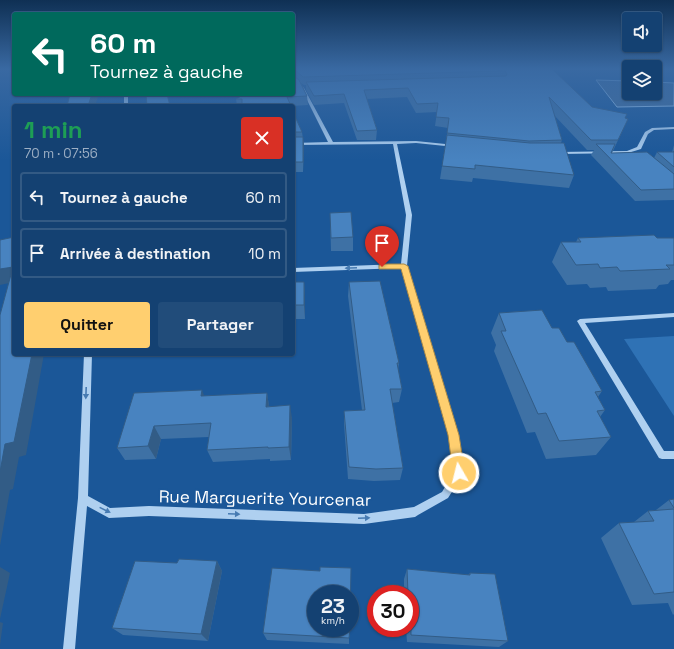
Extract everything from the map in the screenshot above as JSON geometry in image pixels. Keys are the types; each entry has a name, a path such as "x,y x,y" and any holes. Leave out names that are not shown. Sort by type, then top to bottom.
{"street":[{"path":"308,99 331,143"},
{"path":"550,153 628,152 639,148 646,133 658,129 674,128"},
{"name":"Rue Marguerite Yourcenar","path":"83,498 109,513 149,511 364,519 415,512 445,495 459,473 453,435 404,266 409,215 395,142"},
{"path":"295,144 416,142 464,147"},
{"path":"633,150 638,155"},
{"path":"295,270 404,266"},
{"path":"674,316 580,321 662,455 674,454"},
{"path":"69,649 83,498 88,356"}],"shaded area":[{"path":"611,99 674,99 674,106 617,107"},
{"path":"674,336 674,416 624,339"}],"building":[{"path":"69,99 90,99 89,104 68,104"},
{"path":"146,99 168,99 170,104 147,104"},
{"path":"242,99 288,99 290,104 242,104"},
{"path":"346,99 367,99 377,130 357,131"},
{"path":"414,99 550,99 562,140 529,141 447,133 449,118 436,117 438,103 417,104"},
{"path":"551,99 584,99 592,107 627,114 625,118 628,119 618,140 591,140"},
{"path":"295,116 302,132 295,132"},
{"path":"447,135 530,143 564,143 574,175 475,165 475,169 442,166"},
{"path":"295,137 303,137 303,162 295,162"},
{"path":"596,144 615,144 611,153 647,152 674,174 674,189 641,190"},
{"path":"657,152 674,152 674,167"},
{"path":"351,212 353,237 331,238 330,213"},
{"path":"654,235 657,238 674,238 674,265 666,265 670,269 620,271 617,267 600,268 598,264 576,265 561,242 581,242 578,238"},
{"path":"12,237 12,267 0,269 0,240"},
{"path":"12,271 12,356 32,356 14,442 5,444 0,472 0,315"},
{"path":"380,281 399,363 397,363 402,389 390,389 403,468 376,469 349,467 344,411 365,410 349,282"},
{"path":"295,282 304,282 304,305 295,305"},
{"path":"542,310 552,328 559,328 567,342 574,342 602,391 595,392 605,410 597,411 611,437 559,441 546,413 538,414 501,331 506,331 499,313"},
{"path":"202,390 201,396 267,393 266,407 290,405 289,447 207,450 211,423 154,426 148,446 117,448 134,393"},
{"path":"674,499 674,508 669,500"},
{"path":"674,509 674,592 654,594 619,523 654,521 648,511"},
{"path":"179,559 217,561 201,634 112,628 135,561 177,563"},
{"path":"320,567 351,568 351,585 307,585 307,636 263,633 272,568 320,571"},
{"path":"407,569 470,575 470,573 495,574 508,641 419,635 419,585 408,585"}],"route":[{"path":"382,267 404,266 453,435 459,473"}]}
